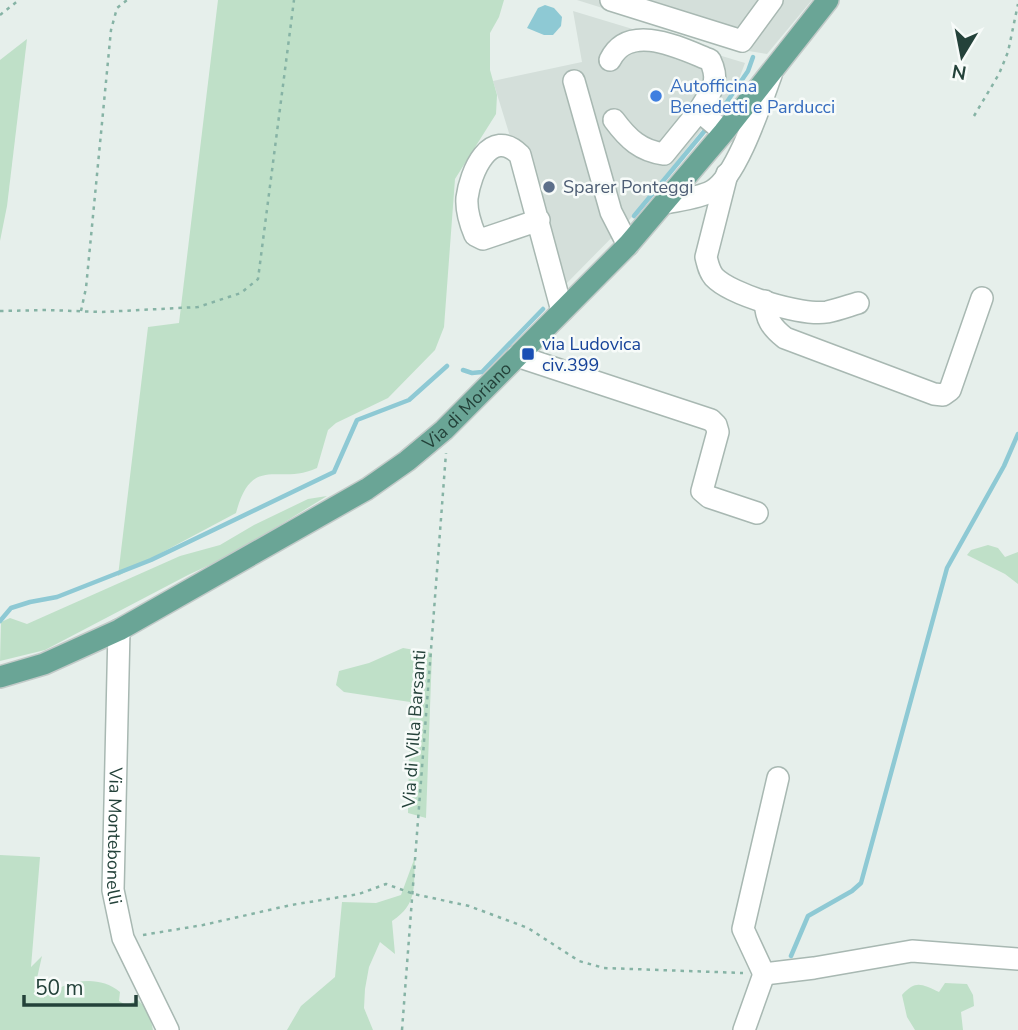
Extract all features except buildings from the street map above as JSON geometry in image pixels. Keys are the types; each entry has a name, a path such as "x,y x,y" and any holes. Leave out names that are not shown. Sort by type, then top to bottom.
{"main road":[{"name":"Via di Moriano","path":"0,677 44,664 119,630 367,489 407,461 444,429 628,245 724,132 828,0"}],"street":[{"path":"611,0 742,41 772,0"},
{"path":"610,60 619,47 637,40 666,43 710,60 717,74 715,83 699,111 664,154 647,152 624,133 614,120"},
{"path":"665,203 714,190 727,174 752,127 771,73"},
{"path":"574,81 611,212 628,245"},
{"path":"699,111 724,132"},
{"path":"727,174 706,257 709,269 716,279 778,306 827,312 858,303"},
{"path":"539,220 562,311"},
{"path":"765,302 765,316 772,327 785,338 934,394 943,395 950,390 982,298"},
{"path":"517,356 711,420 718,432 702,491 709,497 757,513"},
{"name":"Via Montebonelli","path":"119,630 113,890 123,938 167,1030"},
{"path":"744,1030 764,974 743,929 778,778"},
{"path":"764,974 912,951 1018,959"}],"path":[{"path":"0,15 19,0"},
{"path":"81,311 86,288 111,30 117,8 128,0"},
{"path":"0,311 198,307 241,293 258,279 294,0"},
{"path":"974,116 999,74 1008,52 1018,4"},
{"name":"Via di Villa Barsanti","path":"402,1030 447,439 444,429"},
{"path":"123,938 359,894 386,884 414,894 469,906 528,928 579,961 604,968 764,974"}],"shaded area":[{"path":"577,0 812,0 767,54 730,48"},
{"path":"573,11 745,63 736,87 631,218 566,284 552,273 493,81 582,62"}],"green space":[{"path":"218,0 504,0 490,33 490,70 497,95 496,114 455,179 444,327 435,350 388,398 336,423 328,430 317,468 303,473 258,477 242,495 236,513 118,576 148,327 179,323"},
{"path":"27,39 7,206 0,241 0,60"},
{"path":"327,496 233,554 45,650 0,661 1,622 10,618 27,624 180,556 220,545 308,499"},
{"path":"988,545 998,548 1005,557 1018,552 1018,584 1005,574 967,555 971,550"},
{"path":"403,648 432,653 426,818 408,813 410,702 344,692 336,685 339,671 369,663"},
{"path":"0,855 40,857 31,967 42,956 35,987 43,998 71,984 91,981 101,983 120,992 119,1001 126,1005 138,1000 149,1011 153,1030 0,1030"},
{"path":"415,857 411,900 392,921 395,954 380,942 369,967 364,1008 373,1030 287,1030 301,1006 335,977 342,902 376,903 401,895"},
{"path":"945,983 967,984 973,995 974,1006 961,1012 963,1030 915,1030 907,1017 902,995 915,985 939,992"}],"water":[{"path":"545,5 554,8 562,17 561,26 553,35 544,35 527,28 538,8"}],"waterway":[{"path":"718,115 748,71 753,57"},
{"path":"634,216 707,128"},
{"path":"463,370 482,372 543,309"},
{"path":"0,621 11,608 57,597 151,560 334,472 357,420 409,400 447,366"},
{"path":"791,956 808,916 861,883 947,568 1004,466 1018,434"}],"place":[{"name":"Autofficina Benedetti e Parducci","path":"656,96"},
{"name":"Sparer Ponteggi","path":"549,187"},
{"name":"via Ludovica civ.399","path":"528,354"}]}
